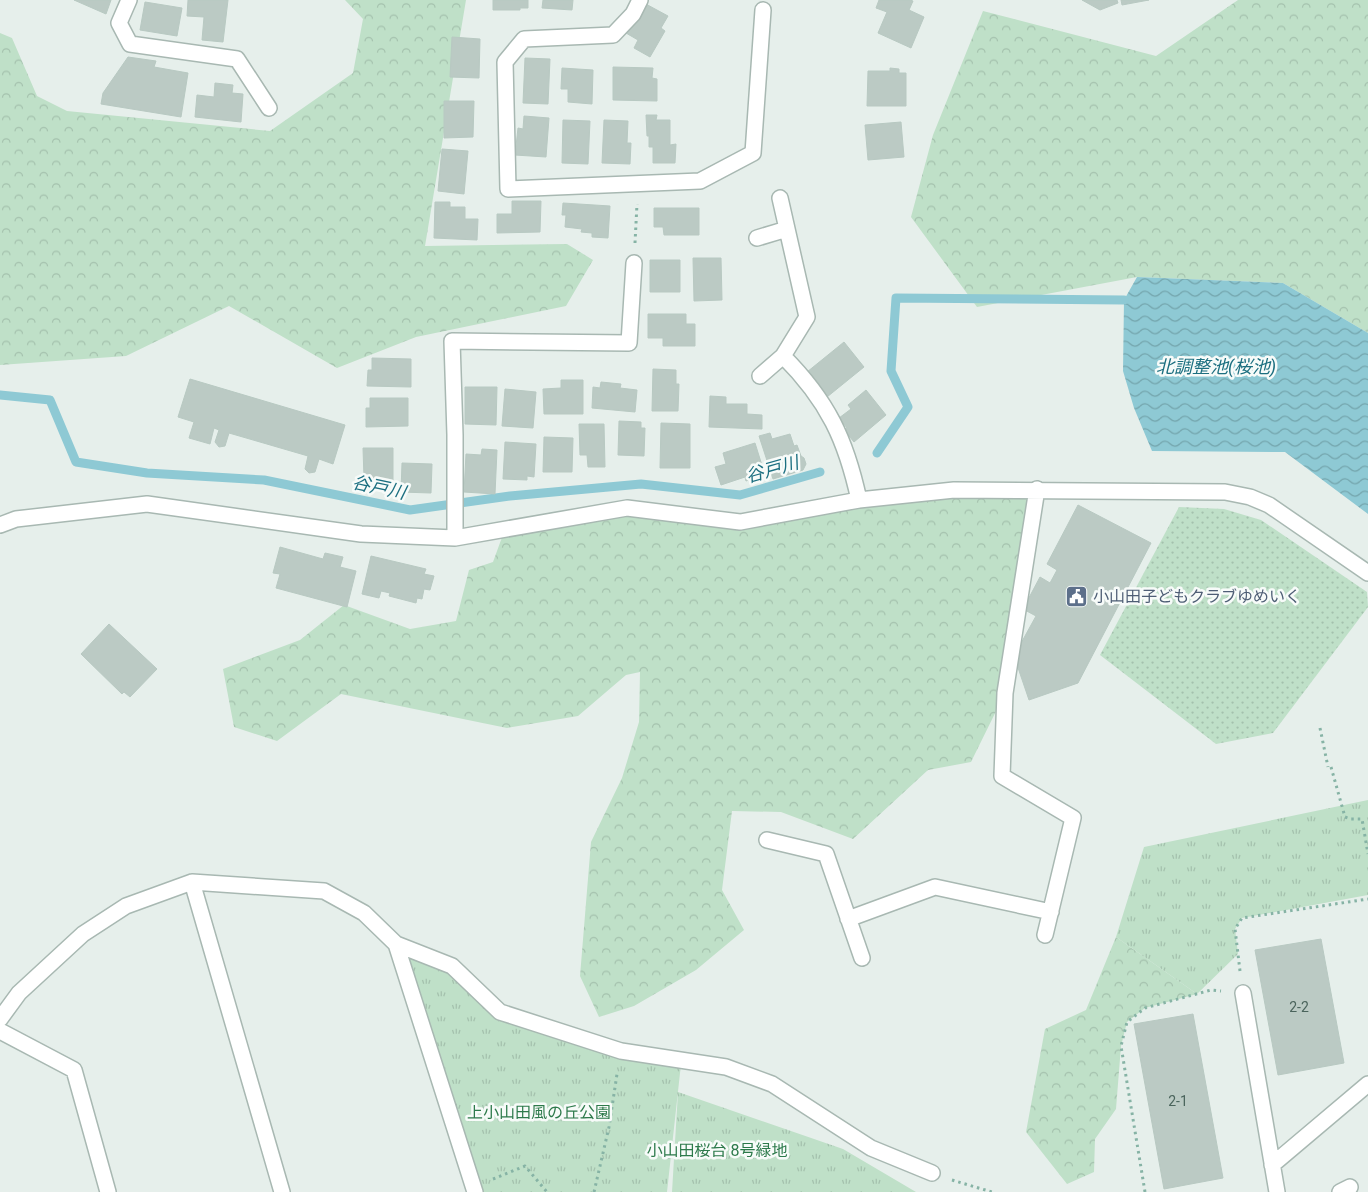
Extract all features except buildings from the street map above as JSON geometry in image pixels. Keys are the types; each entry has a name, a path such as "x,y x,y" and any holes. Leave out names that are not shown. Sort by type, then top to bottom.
{"street":[{"path":"129,0 119,23 130,44 237,59 269,108"},
{"path":"640,0 633,14 613,35 524,39 505,62 508,189 700,181 753,153 763,10"},
{"path":"760,376 783,356 807,318 780,198"},
{"path":"757,238 787,229"},
{"path":"455,531 452,341 629,342 634,263"},
{"path":"783,356 801,374 831,415 851,462 859,500"},
{"path":"0,525 16,519 147,504 361,534 455,531 627,508 740,522 859,500 954,490 1225,492 1250,497 1269,506 1368,573"},
{"path":"1037,490 1005,693 1002,776 1074,818 1045,935"},
{"path":"767,840 826,854 862,958"},
{"path":"192,882 282,1192"},
{"path":"0,1019 19,993 83,934 126,906 192,882 324,891 364,913 396,944 452,966 500,1012 621,1051 726,1067 772,1084 871,1148 932,1174"},
{"path":"848,919 935,887 1051,912"},
{"path":"396,944 474,1189"},
{"path":"1243,993 1277,1192"},
{"path":"0,1031 74,1070 108,1192"},
{"path":"1272,1165 1368,1084"}],"path":[{"path":"634,263 638,184"},
{"path":"1320,728 1342,812 1351,819 1362,819 1368,854"},
{"path":"1145,1192 1121,1046 1127,1022 1145,1008 1170,1000 1211,990 1243,993 1235,929 1242,918 1368,899"},
{"path":"594,1192 610,1127 621,1051"},
{"path":"474,1189 525,1166 547,1192"},
{"path":"932,1174 992,1192"}],"green space":[{"path":"345,0 466,0 425,246 567,244 593,260 566,306 416,337 337,368 229,306 126,356 0,365 0,33 12,38 37,96 67,111 270,131 353,73 363,19"},
{"path":"1238,0 1368,0 1368,333 1283,283 1137,277 977,307 911,217 933,135 983,11 1156,56"},
{"path":"1037,489 1005,693 971,762 928,770 853,839 781,812 732,811 722,890 744,930 696,970 634,1006 599,1017 580,976 591,842 622,778 639,722 640,672 626,675 578,716 507,728 341,694 277,741 234,727 223,669 300,640 344,605 410,629 456,621 469,570 493,562 505,529 627,508 740,522 859,500"},
{"path":"1179,507 1224,509 1261,520 1367,592 1368,607 1273,733 1216,744 1100,655"},
{"path":"1368,800 1368,895 1242,918 1235,929 1238,954 1197,994 1116,937 1144,847"},
{"path":"1116,937 1197,994 1145,1008 1127,1022 1121,1046 1116,1109 1095,1139 1094,1172 1067,1184 1026,1132 1045,1029 1086,1010"},
{"name":"上小山田風の丘公園","path":"402,950 448,972 491,1013 681,1064 667,1192 479,1192"},
{"name":"小山田桜台 8号緑地","path":"678,1092 843,1149 916,1192 672,1192"}],"water":[{"name":"北調整池(桜池)","path":"1137,277 1283,283 1368,333 1368,514 1285,452 1152,451 1134,408 1123,371 1124,300"}],"waterway":[{"name":"谷戸川","path":"877,453 908,407 891,371 896,298 1124,300"},
{"name":"谷戸川","path":"0,395 50,400 76,462 147,473 264,480 410,510 510,496 641,484 740,495 820,472"}],"place":[{"name":"小山田子どもクラブゆめいく","path":"1077,596"}]}
